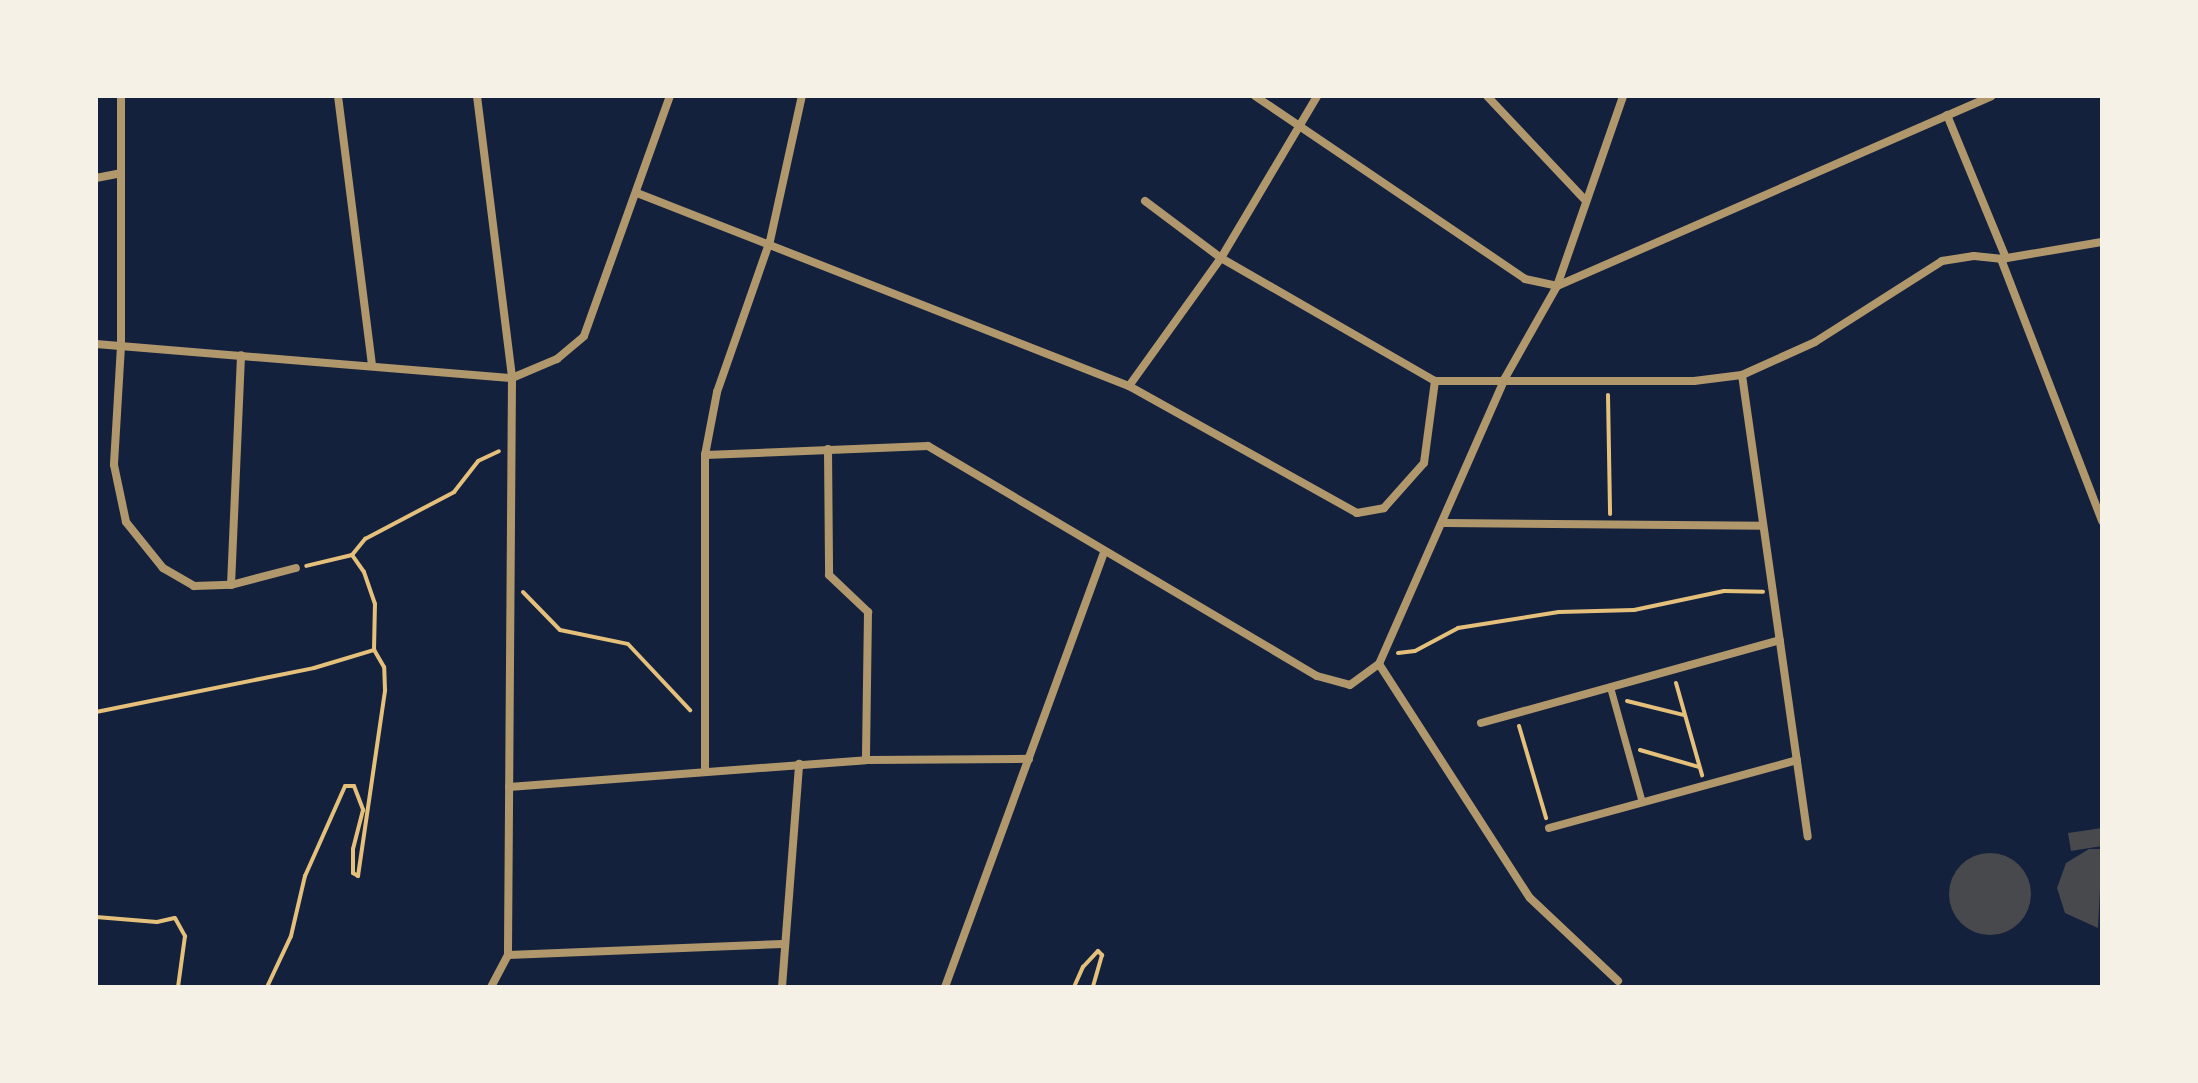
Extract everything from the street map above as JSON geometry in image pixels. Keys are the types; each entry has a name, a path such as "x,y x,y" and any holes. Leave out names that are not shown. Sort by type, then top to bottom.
{"street":[{"path":"121,96 121,346 114,465 126,522 163,568 194,586 231,585 296,568"},
{"path":"338,96 372,364"},
{"path":"477,96 512,378 508,955 491,987"},
{"path":"96,344 372,364 512,378 557,359 584,336 670,96"},
{"path":"705,768 705,455 717,392 770,241 802,96"},
{"path":"1255,96 1299,129 1424,207 1525,279 1557,286 1991,96"},
{"path":"1129,386 1221,258 1317,96"},
{"path":"1487,96 1585,200"},
{"path":"705,455 928,446 1104,553 1317,676 1350,685 1379,664 1384,655 1445,523 1505,378 1557,286 1623,96"},
{"path":"1947,115 2102,521"},
{"path":"96,178 121,173"},
{"path":"637,193 770,241 1129,386 1357,513 1371,515 1384,508 1424,463 1435,381"},
{"path":"1145,201 1221,258 1435,381 1505,378 1694,381 1742,375 1815,342 1932,266 1974,256 2004,259 2102,242"},
{"path":"231,585 241,355"},
{"path":"1742,375 1808,836"},
{"path":"828,449 829,575 868,612 866,760"},
{"path":"1445,523 1763,526"},
{"path":"945,987 1104,553"},
{"path":"1481,723 1780,640"},
{"path":"1379,664 1530,898 1618,981"},
{"path":"1610,687 1642,802"},
{"path":"509,787 705,768 866,760 1029,759"},
{"path":"1549,828 1797,760"},
{"path":"782,987 799,764"},
{"path":"508,955 783,944"}],"path":[{"path":"1608,382 1610,524"},
{"path":"296,568 352,555 365,539 454,492 494,449 511,453"},
{"path":"267,987 291,936 305,876 345,786 354,786 363,810 353,849 353,873 358,876 385,690 384,667 374,650 375,604 364,572 352,555"},
{"path":"510,578 560,630 628,644 705,727"},
{"path":"1384,655 1415,651 1458,628 1559,612 1634,610 1724,591 1773,592"},
{"path":"96,712 314,668 374,650"},
{"path":"1673,670 1704,785"},
{"path":"1613,697 1685,715"},
{"path":"1515,714 1549,828"},
{"path":"1627,747 1699,767"},
{"path":"96,917 157,922 175,918 185,936 178,987"},
{"path":"1074,987 1083,967 1098,951 1102,955 1093,987"}],"building":[{"path":"2102,828 2102,846 2071,851 2068,833"},
{"path":"2089,849 2102,849 2098,928 2065,913 2057,888 2066,863"},
{"path":"1990,853 2006,856 2019,865 2028,878 2031,894 2028,910 2019,923 2006,932 1990,935 1974,932 1961,923 1952,910 1949,894 1952,878 1961,865 1974,856"}]}
